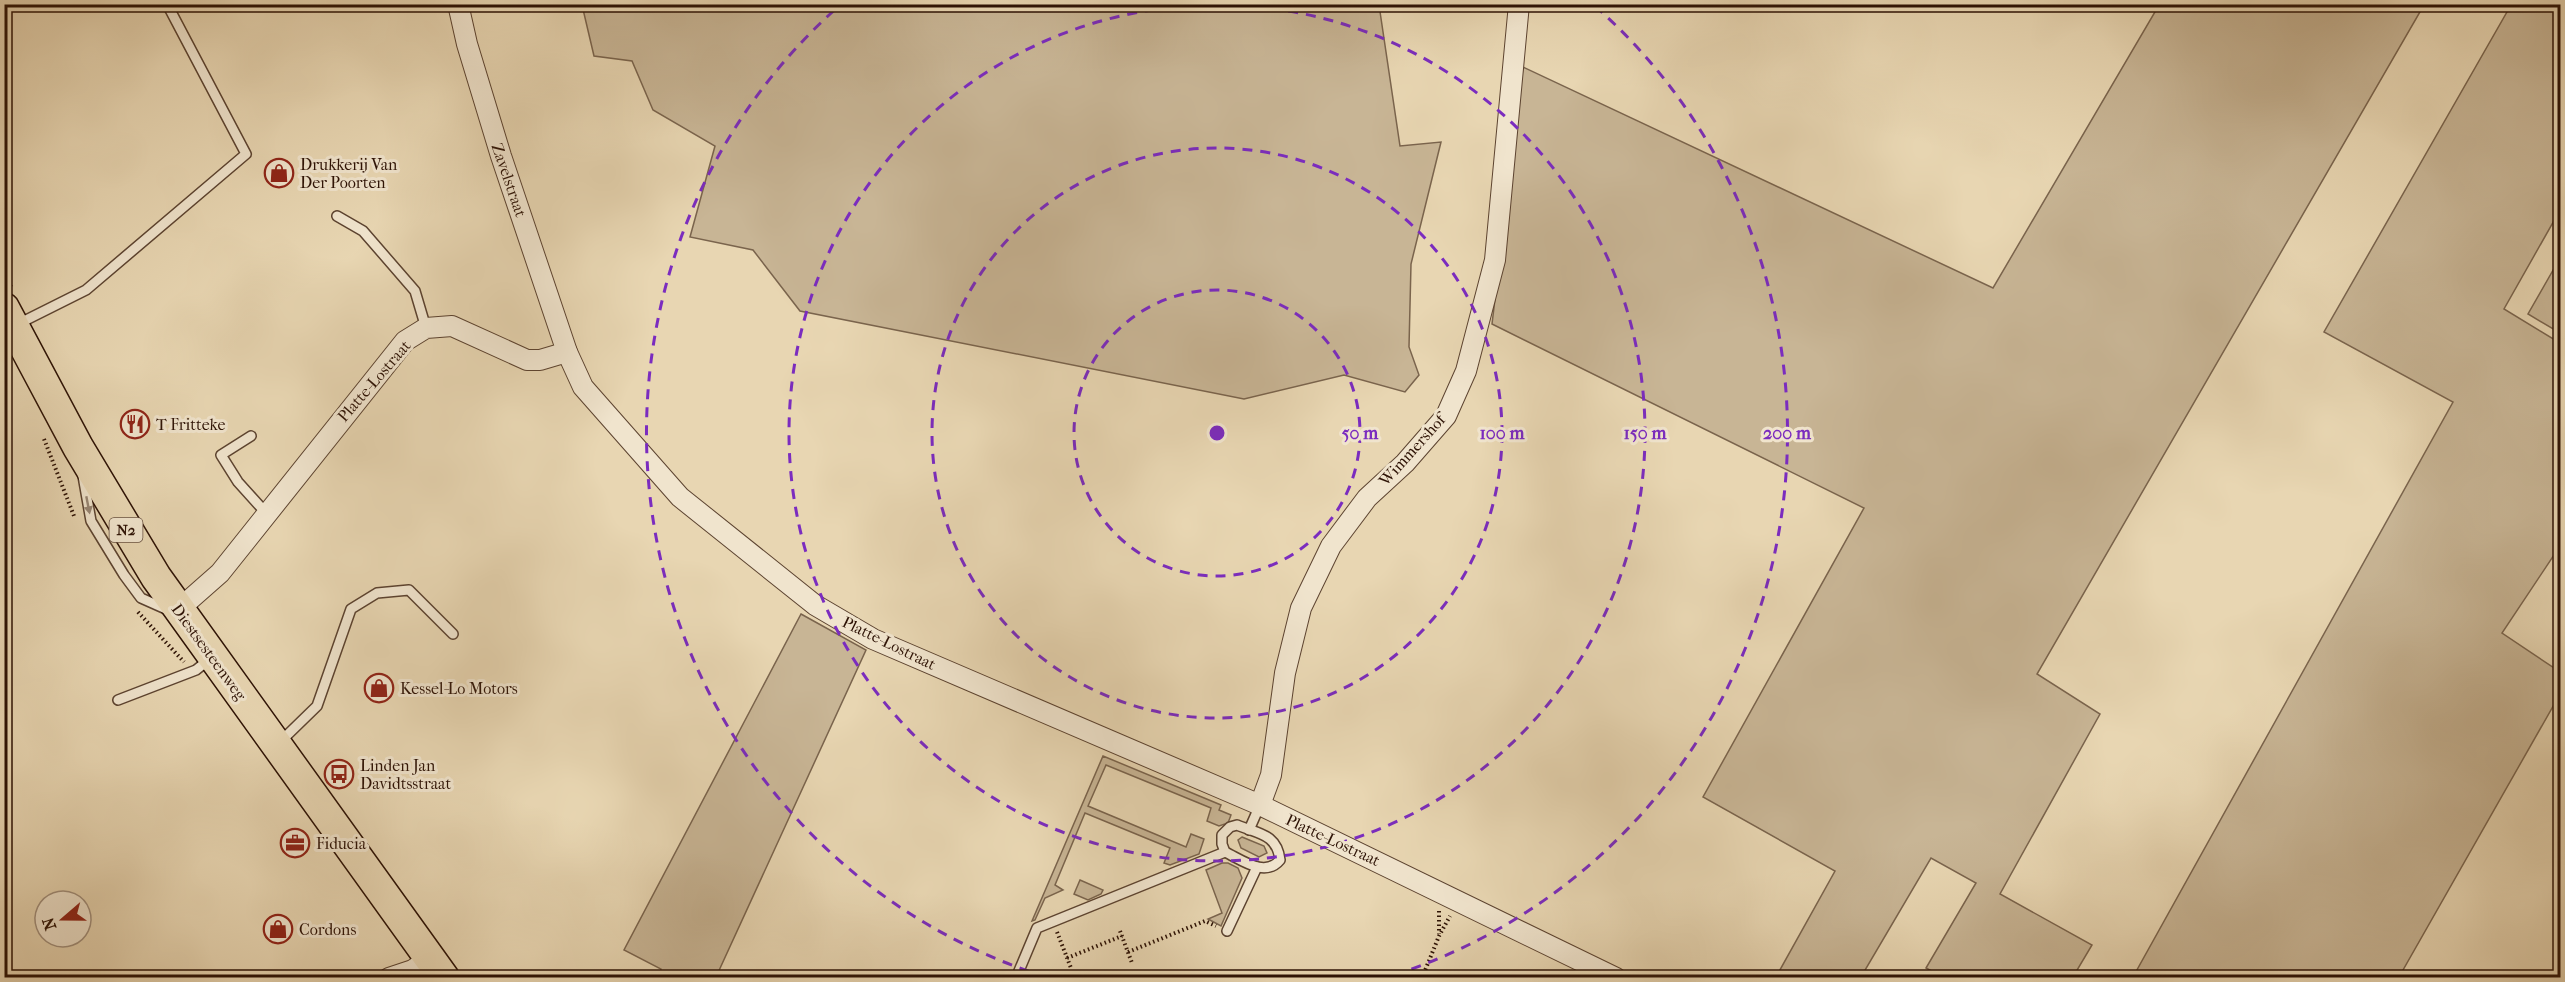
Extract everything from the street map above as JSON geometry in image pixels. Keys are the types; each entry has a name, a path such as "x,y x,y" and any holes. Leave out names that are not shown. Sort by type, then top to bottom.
{"main road":[{"name":"Diestsesteenweg","path":"9,317 107,499 180,613 437,968"}],"street":[{"name":"Zavelstraat","path":"458,4 482,98 567,352"},
{"name":"Wimmershof","path":"1260,805 1271,775 1285,673 1302,608 1331,546 1367,498 1405,463 1446,416 1467,371 1495,260 1519,4"},
{"name":"Platte-Lostraat","path":"180,613 220,573 405,340 426,328 452,326 527,360 540,360 567,352 583,387 680,496 815,605 873,639 1260,805 1460,900 1616,978"},
{"path":"388,978 413,970 437,968"}],"lane":[{"path":"9,317 86,291 246,154 167,4"},
{"path":"337,216 363,231 415,291 426,328"},
{"path":"251,436 221,455 238,482 266,513"},
{"path":"277,744 317,706 351,609 368,598 376,593 409,590 453,634"},
{"path":"118,700 196,670 212,657"},
{"path":"1249,830 1260,805"},
{"path":"1237,825 1249,830 1274,841 1279,849 1280,860 1274,867 1263,870 1225,852 1222,835 1237,825"},
{"path":"1016,978 1037,928 1225,852"},
{"path":"1227,932 1257,867"}],"path":[{"path":"1422,978 1439,936 1460,900"},
{"path":"1438,905 1439,936"},
{"path":"1053,921 1071,968"},
{"path":"1128,952 1205,921"},
{"path":"1120,931 1132,963"},
{"path":"1067,958 1122,936"}],"shaded area":[{"path":"1060,4 1066,8 1269,8 1269,4 1379,5 1400,146 1441,142 1411,264 1409,347 1419,375 1405,392 1344,375 1244,399 800,311 753,250 690,237 715,146 653,110 632,61 594,56 582,5"},
{"path":"2159,5 2424,5 2037,674 2100,714 2000,894 2092,945 2073,977 1943,977 1926,968 1976,883 1931,858 1861,977 1776,977 1835,871 1703,797 1864,508 1492,324 1523,67 1993,288"},
{"path":"2511,5 2560,5 2560,210 2504,309 2560,343 2560,546 2502,633 2560,672 2560,694 2399,977 2133,977 2453,402 2324,332"},
{"path":"2560,258 2560,333 2528,314"},
{"path":"801,614 866,650 716,977 658,977 661,969 624,950"},
{"path":"1103,756 1221,805 1219,810 1231,815 1228,823 1219,826 1207,821 1211,808 1106,765 1088,806 1186,847 1191,834 1204,839 1199,854 1170,865 1164,863 1170,848 1085,813 1055,885 1063,890 1045,898 1035,920 1032,921"},
{"path":"1242,837 1264,846 1267,853 1259,857 1241,848 1238,840"},
{"path":"1222,863 1238,868 1242,878 1221,926 1208,919 1222,913 1206,870"},
{"path":"1080,880 1103,890 1101,894 1088,900 1074,894"}],"place":[{"name":"Drukkerij Van Der Poorten","path":"279,173"},
{"name":"T Fritteke","path":"135,424"},
{"name":"Kessel-Lo Motors","path":"379,688"},
{"name":"Linden Jan Davidtsstraat","path":"339,774"},
{"name":"Fiducia","path":"295,843"},
{"name":"Cordons","path":"278,929"}]}
